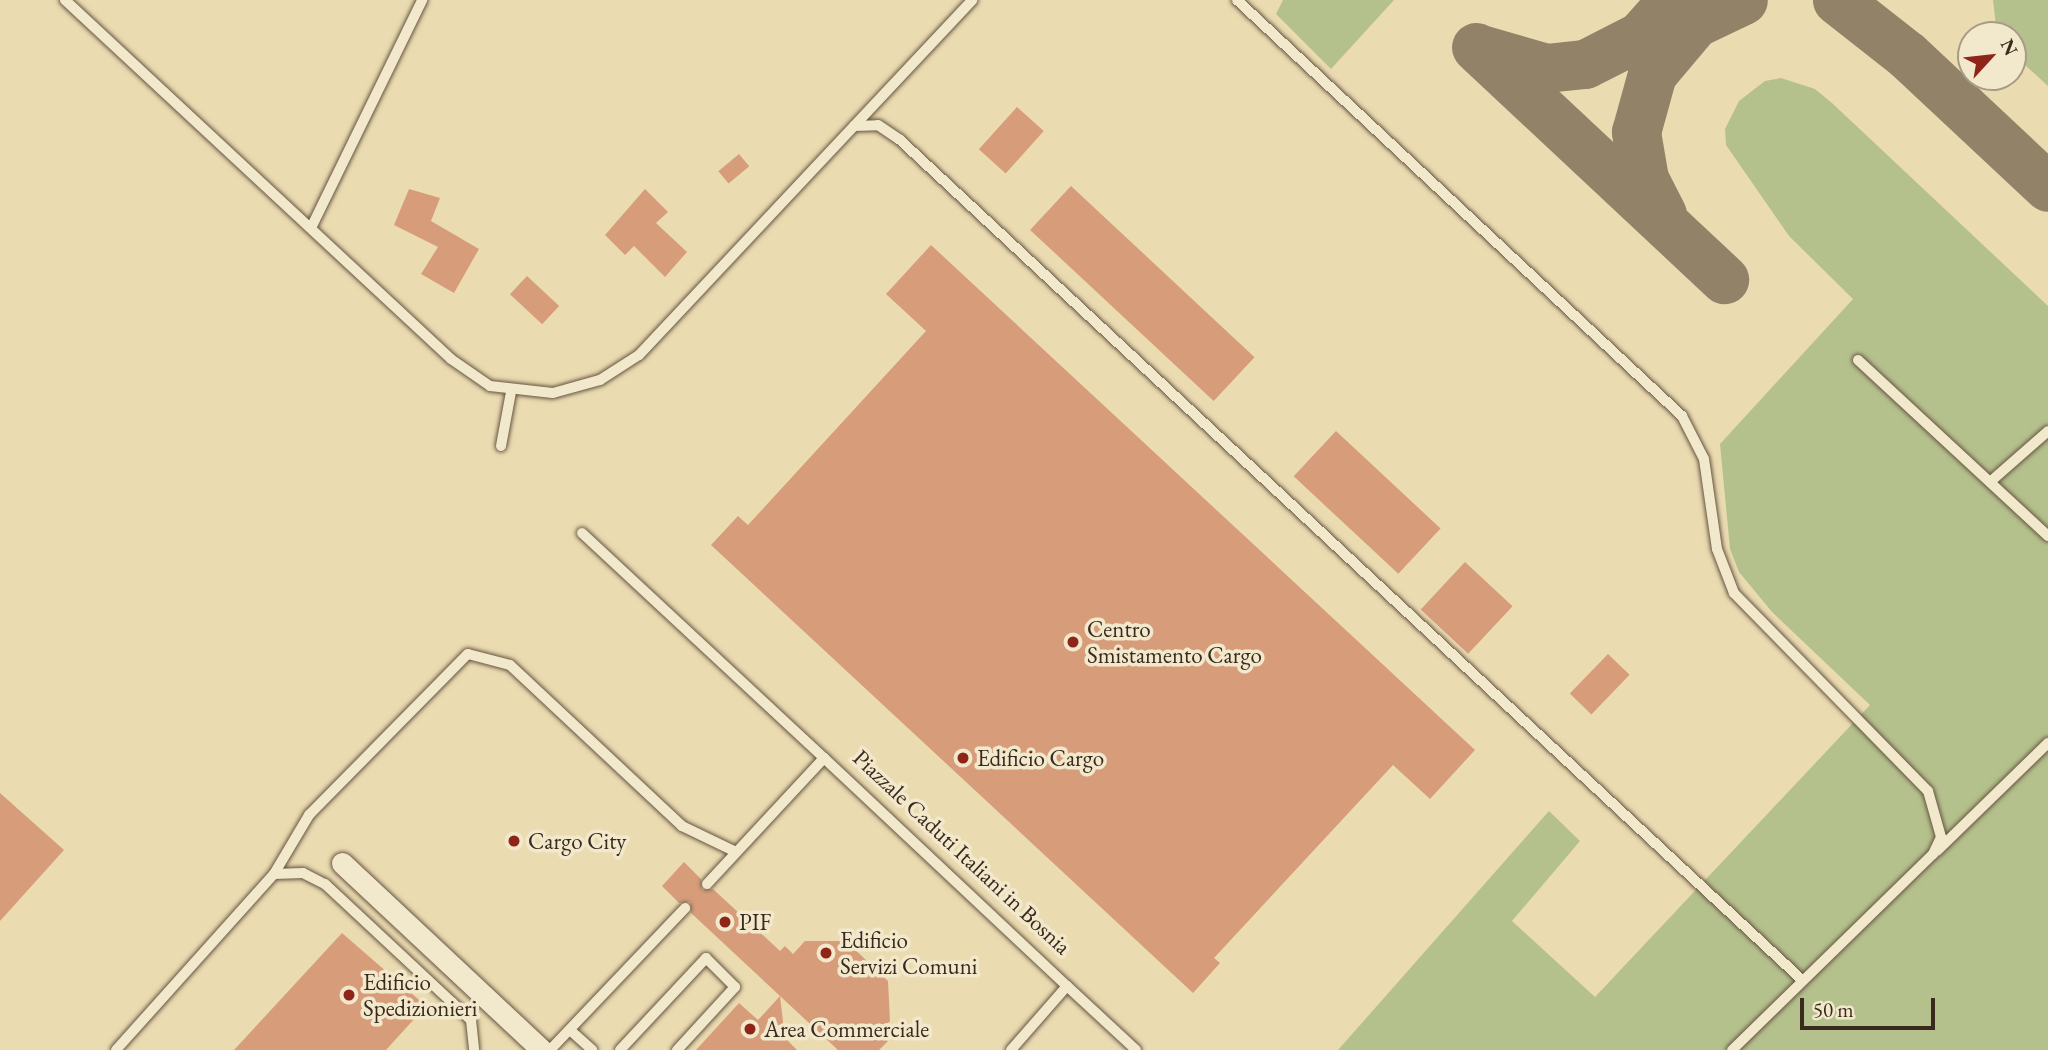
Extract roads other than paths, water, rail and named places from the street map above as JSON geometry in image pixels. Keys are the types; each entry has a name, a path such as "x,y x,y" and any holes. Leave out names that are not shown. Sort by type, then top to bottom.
{"street":[{"path":"342,863 539,1048"}],"lane":[{"path":"65,0 451,359 511,392 579,389 621,370 972,0"},
{"path":"312,228 422,0"},
{"path":"1237,0 1682,416 1704,459 1717,549 1734,593 1915,774 1939,822 1933,854"},
{"path":"854,126 878,125 899,139 1802,980"},
{"path":"1858,360 2048,536"},
{"path":"501,446 511,392"},
{"path":"1990,482 2048,431"},
{"path":"582,533 824,758"},
{"path":"117,1050 274,874 309,815 449,668 477,653 519,672 693,835 736,852"},
{"path":"1732,1050 2048,743"},
{"name":"Piazzale Caduti Italiani in Bosnia","path":"707,884 824,758 1067,986 1012,1050"},
{"path":"325,884 342,863"},
{"path":"274,874 303,873 325,884 471,1020 474,1050"},
{"path":"539,1048 570,1030 685,908"},
{"path":"620,1050 706,958 735,987 677,1050"},
{"path":"1067,986 1136,1050"},
{"path":"570,1030 592,1050"}],"place":[{"name":"Centro Smistamento Cargo","path":"1073,642"},
{"name":"Edificio Cargo","path":"963,758"},
{"name":"Cargo City","path":"514,841"},
{"name":"PIF","path":"725,922"},
{"name":"Edificio Servizi Comuni","path":"826,953"},
{"name":"Edificio Spedizionieri","path":"349,995"},
{"name":"Area Commerciale","path":"750,1029"}]}
